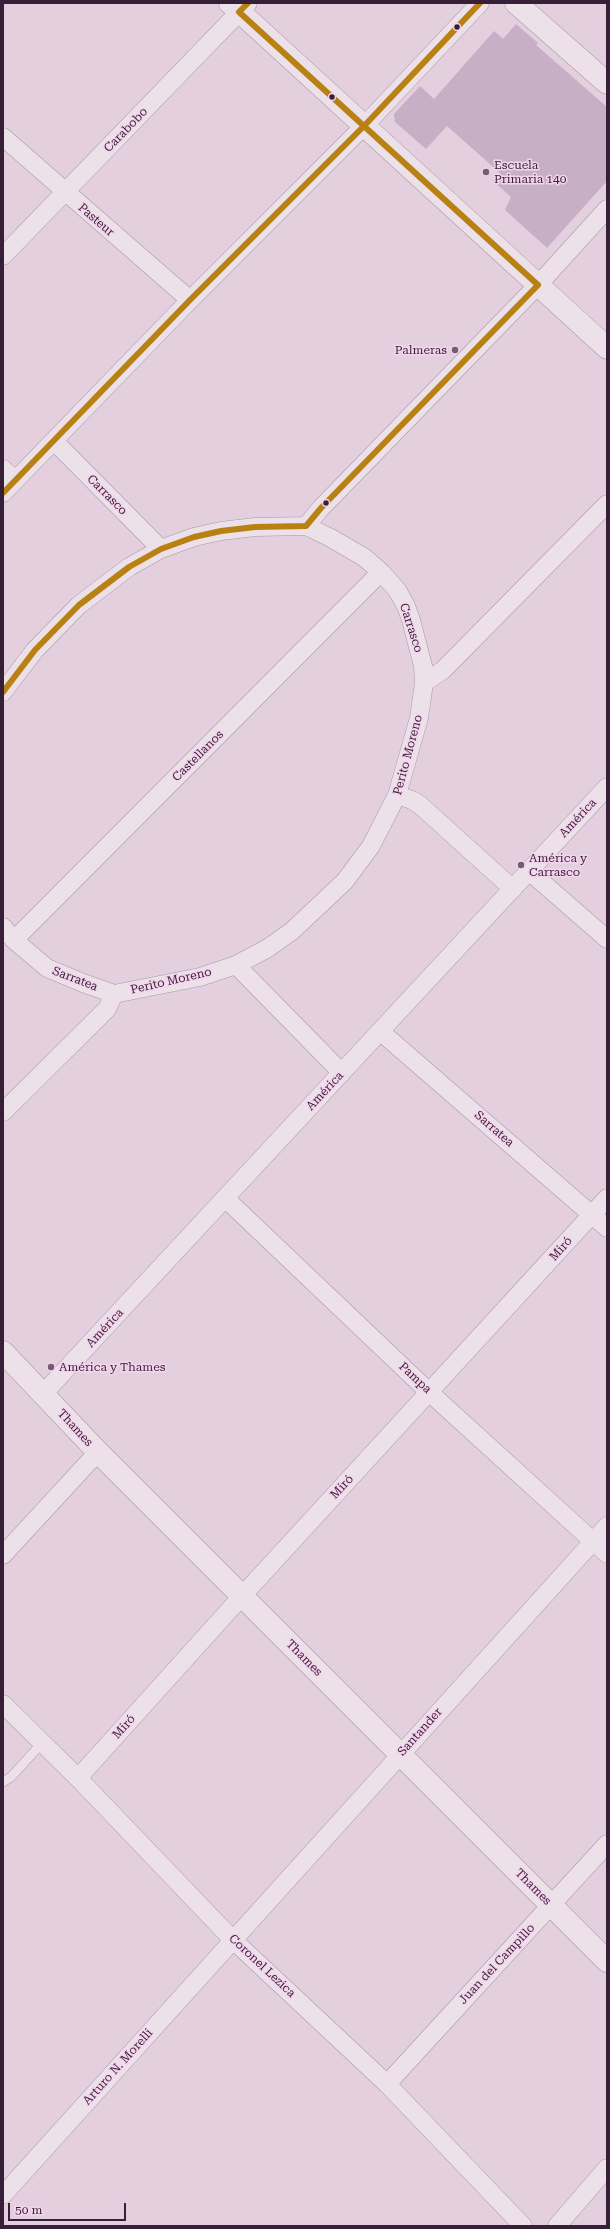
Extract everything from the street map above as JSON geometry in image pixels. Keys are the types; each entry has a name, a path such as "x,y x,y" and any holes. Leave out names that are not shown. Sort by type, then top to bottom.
{"street":[{"path":"7,481 54,441 190,300 365,126 480,3"},
{"path":"516,3 607,83"},
{"path":"239,6 365,126 607,348"},
{"name":"Carabobo","path":"3,256 65,193 239,6"},
{"name":"Pasteur","path":"3,138 190,300"},
{"path":"3,692 35,650 79,606 129,567 161,549 194,537 221,531 256,527 306,526 320,508 538,284 607,209"},
{"name":"Carrasco","path":"54,441 161,549"},
{"path":"424,683 443,670 607,504"},
{"name":"Carrasco","path":"306,526 350,549 382,572 397,590 406,606 418,643 424,683"},
{"name":"Castellanos","path":"8,933 382,572"},
{"name":"Perito Moreno","path":"3,1112 107,1009 114,994 200,977 236,965 268,948 292,931 345,881 371,846 398,795 419,718 424,683"},
{"name":"América","path":"43,1394 226,1199 607,787"},
{"path":"398,795 412,800 420,805 513,888"},
{"path":"529,871 607,939"},
{"name":"Sarratea","path":"8,933 47,968 83,984 114,994"},
{"path":"236,965 342,1073"},
{"name":"Sarratea","path":"381,1032 607,1228"},
{"name":"Miró","path":"78,1778 242,1596 607,1198"},
{"name":"Pampa","path":"226,1199 430,1392 607,1554"},
{"name":"Thames","path":"3,1352 98,1452 607,1961"},
{"path":"3,1555 98,1452"},
{"name":"Santander","path":"232,1939 607,1526"},
{"name":"Coronel Lezica","path":"3,1704 78,1778 232,1939 387,2084 523,2226"},
{"name":"Juan del Campillo","path":"387,2084 607,1844"},
{"name":"Arturo N. Morelli","path":"3,2195 232,1939"},
{"path":"557,2226 607,2168"}],"lane":[{"path":"3,1782 11,1777 42,1743"}],"building":[{"path":"516,24 538,43 536,45 607,107 607,181 547,248 505,210 511,197 493,181 500,173 447,126 426,149 395,122 394,114 420,86 434,99 494,31 503,39"}],"transit line":[{"path":"3,692 35,650 79,605 129,567 161,549 194,537 221,531 255,527 306,526 321,508 538,285 239,12 248,3"},
{"path":"3,493 190,300 365,125 480,3"}],"place":[{"name":"Escuela Primaria 140","path":"486,172"},
{"name":"Palmeras","path":"455,350"},
{"name":"América y Carrasco","path":"521,865"},
{"name":"América y Thames","path":"51,1367"}]}
